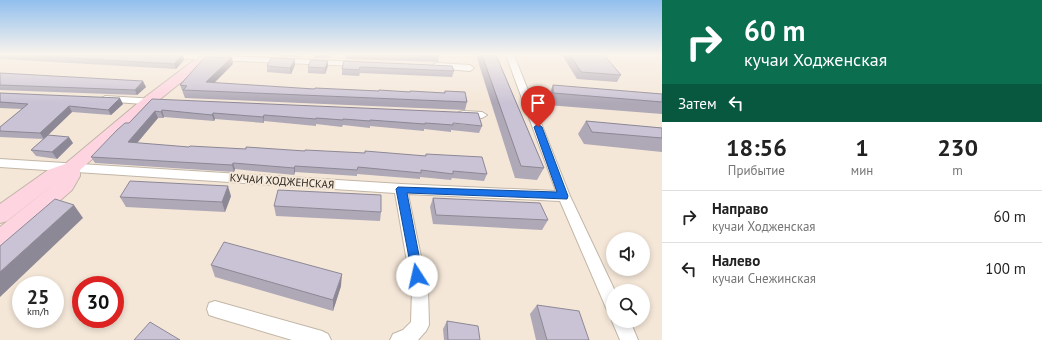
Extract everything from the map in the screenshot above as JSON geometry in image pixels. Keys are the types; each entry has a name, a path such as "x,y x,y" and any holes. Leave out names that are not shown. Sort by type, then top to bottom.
{"main road":[{"path":"0,215 54,174 71,168 149,101 189,71"},
{"path":"0,240 65,185 71,176 71,168"}],"street":[{"path":"516,71 564,196 606,289"},
{"path":"94,98 165,102"},
{"path":"450,114 482,115"},
{"name":"КУЧАИ ХОДЖЕНСКАЯ","path":"0,163 401,189 564,196"},
{"path":"399,340 408,338 420,324 420,290 401,189"},
{"path":"215,309 322,340"},
{"path":"624,328 629,340"}],"building":[{"path":"193,71 218,71 206,82 314,89 445,93 445,91 465,92 467,102 183,90 187,86 180,85"},
{"path":"488,71 503,71 544,168 521,166"},
{"path":"580,71 617,71 621,75"},
{"path":"0,73 143,81 135,90 0,85"},
{"path":"553,85 662,94 662,102 553,93"},
{"path":"0,93 120,98 108,110 69,106 40,133 0,131 0,127 28,104 0,102"},
{"path":"152,99 478,113 482,126 453,123 453,125 425,124 264,115 263,117 213,113 212,115 162,110 161,112 155,111 128,142 189,147 246,149 246,147 365,153 365,151 426,156 426,154 482,157 487,174 453,171 453,174 421,170 421,173 358,167 357,170 295,166 294,168 233,163 232,165 91,157 117,130 125,123 129,123"},
{"path":"586,121 662,128 662,138 592,132"},
{"path":"48,135 69,137 52,152 31,150"},
{"path":"130,181 228,186 222,202 120,197"},
{"path":"278,190 381,195 381,212 274,206"},
{"path":"433,198 540,203 548,220 436,215"},
{"path":"55,199 74,205 0,272 0,246"},
{"path":"224,242 342,274 333,300 211,265"},
{"path":"537,305 579,311 589,340 547,340"},
{"path":"447,321 478,326 480,340 448,340"},
{"path":"150,322 180,340 134,340"}],"route":[{"path":"417,276 401,189 564,196 538,127"}]}
